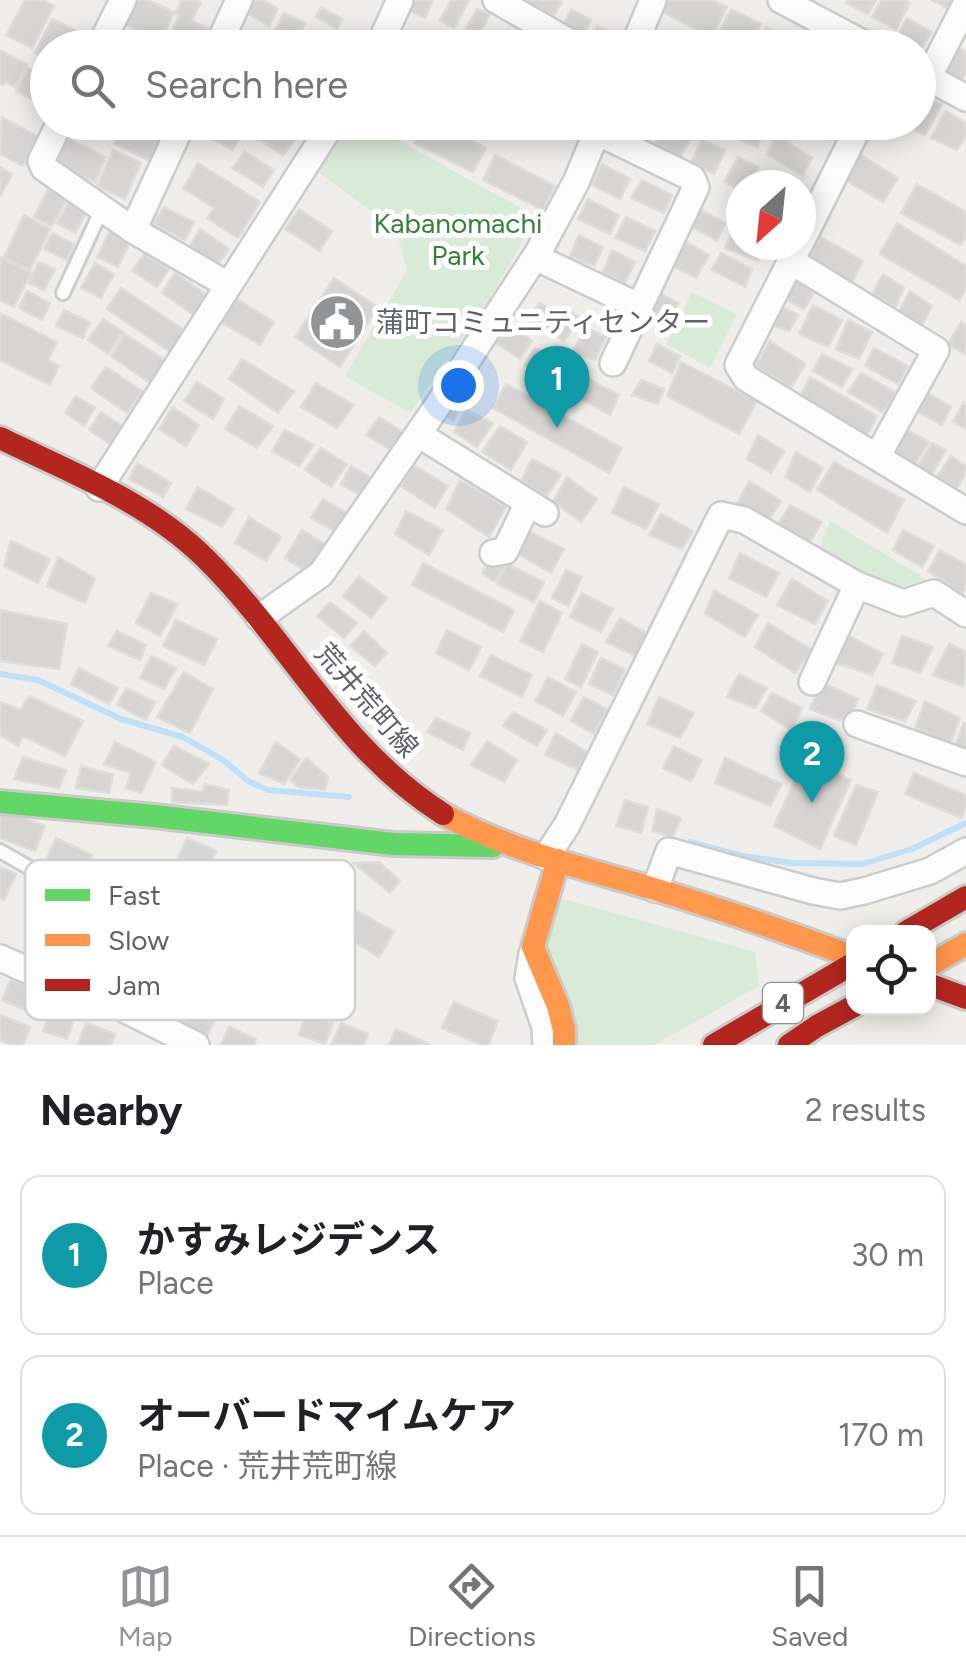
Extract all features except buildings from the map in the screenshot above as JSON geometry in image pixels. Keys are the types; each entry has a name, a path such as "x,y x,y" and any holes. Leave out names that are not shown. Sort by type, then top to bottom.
{"main road":[{"name":"荒井荒町線","path":"0,438 182,536 232,584 334,716 394,780 447,818 552,859 800,936 846,956"},
{"path":"0,802 393,844 519,847"},
{"path":"552,859 533,947 558,1006 564,1045"},
{"path":"918,925 966,897"},
{"path":"936,961 966,944"},
{"name":"4","path":"714,1045 846,965"},
{"path":"936,987 966,998"},
{"name":"4","path":"788,1045 846,1010"}],"street":[{"path":"108,30 124,0"},
{"path":"386,30 400,0"},
{"path":"496,0 548,30"},
{"path":"642,30 654,0"},
{"path":"781,0 829,11 851,30"},
{"path":"222,30 229,3"},
{"path":"936,54 966,4"},
{"path":"936,82 966,98"},
{"path":"51,140 40,160 44,168 134,230 228,285"},
{"path":"134,230 175,140"},
{"path":"98,488 322,140"},
{"path":"259,618 322,574 535,257 576,182 594,140"},
{"path":"614,363 696,188 692,178 623,140"},
{"path":"816,212 853,140"},
{"path":"535,257 640,307"},
{"path":"791,260 738,365 746,378 966,512"},
{"path":"812,260 936,350 877,458"},
{"path":"418,434 536,508 506,550 493,553"},
{"path":"552,859 721,516 744,520 857,585 903,603 934,594 966,614"},
{"path":"812,682 857,585"},
{"path":"857,724 966,762"},
{"path":"655,890 669,851 840,896 930,871 966,851"},
{"path":"533,947 528,978 546,1027 546,1045"},
{"path":"0,958 25,969"},
{"path":"146,1020 196,1045"}],"lane":[{"path":"64,293 102,209"},
{"path":"0,850 25,865"}],"green space":[{"name":"Kabanomachi Park","path":"322,140 398,140 535,216 493,293 410,413 345,376 407,270 396,229 307,164"},
{"path":"692,292 737,314 710,368 666,344"},
{"path":"830,521 926,579 893,589 853,570 819,549"},
{"path":"556,897 755,952 759,986 654,1045 576,1045 542,945"}],"waterway":[{"path":"0,674 38,680 121,719 183,737 268,790 349,797"},
{"path":"690,842 743,856 792,863 862,864 912,849 966,823"}],"traffic: fast":[{"path":"0,802 393,844 493,846"}],"traffic: slow":[{"path":"443,814 516,847 723,911 846,954"},
{"path":"558,860 533,947 558,1006 564,1045"},
{"path":"936,961 966,944"}],"traffic: jam":[{"path":"0,438 133,504 182,537 235,589 373,757 443,814"},
{"path":"918,925 966,897"},
{"path":"714,1045 846,968"},
{"path":"936,987 966,998"},
{"path":"789,1045 846,1010"}],"place":[{"name":"蒲町コミュニティセンター","path":"337,322"},
{"name":"かすみレジデンス","path":"557,428"},
{"name":"オーバードマイムケア","path":"812,803"}]}
